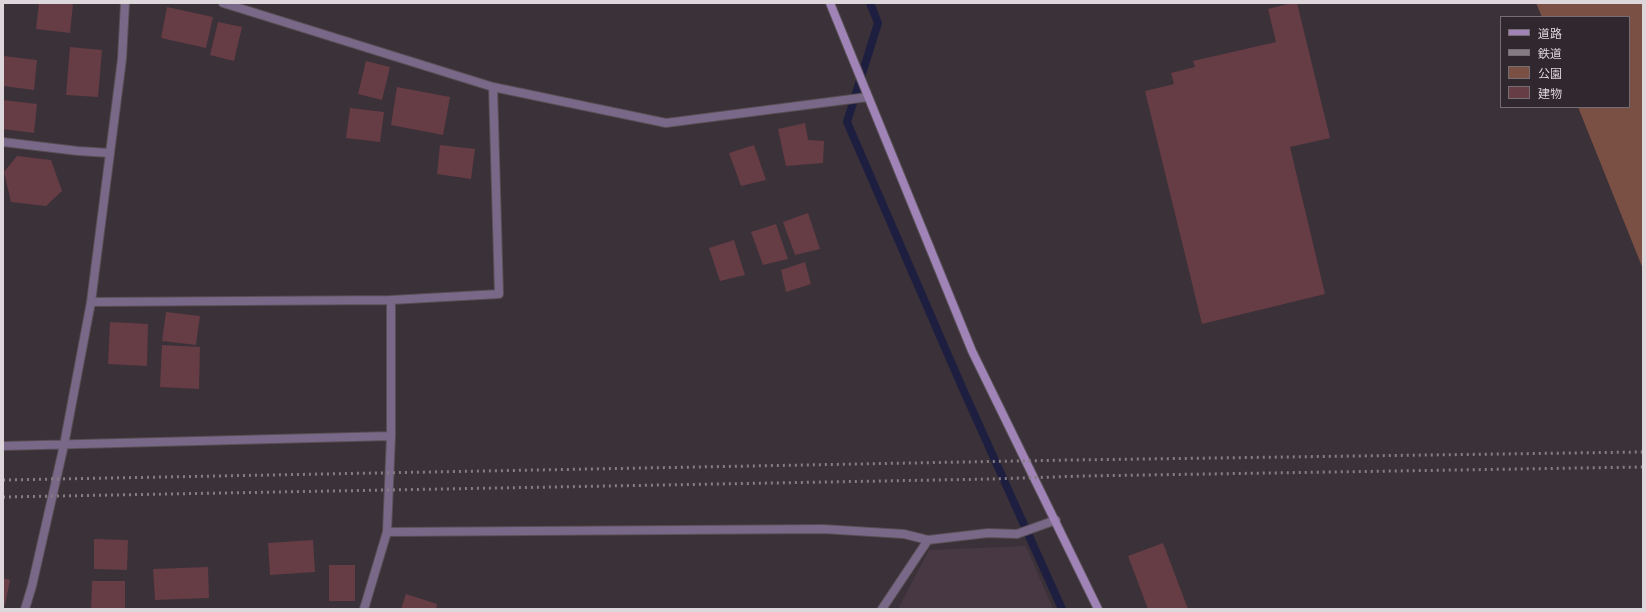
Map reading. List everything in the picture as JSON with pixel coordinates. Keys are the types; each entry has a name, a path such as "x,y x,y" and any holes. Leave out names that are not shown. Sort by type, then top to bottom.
{"street":[{"path":"25,609 32,586 64,445 91,302 122,59 125,3"},
{"path":"223,3 493,87 666,123 867,96"},
{"path":"830,3 972,351 1056,520 1098,609"},
{"path":"91,302 391,300 499,294 493,87"},
{"path":"3,142 78,151 110,153"},
{"path":"364,609 387,532 391,436 391,300"},
{"path":"3,446 391,436"},
{"path":"387,532 823,529 904,534 928,540 988,533 1017,534 1056,520"},
{"path":"882,609 928,540"}],"shaded area":[{"path":"1026,546 1053,609 898,609 929,550"}],"green space":[{"path":"1536,3 1643,3 1643,269 1578,108 1630,108 1630,16 1542,16"}],"building":[{"path":"39,3 73,4 70,33 36,29"},
{"path":"1297,3 1330,138 1290,147 1325,294 1202,324 1145,91 1174,84 1171,73 1195,67 1193,61 1276,42 1268,9"},
{"path":"167,7 213,17 206,48 161,38"},
{"path":"218,22 242,27 234,61 210,55"},
{"path":"70,47 102,50 98,97 66,95"},
{"path":"4,56 37,60 34,90 3,86"},
{"path":"366,61 390,67 382,100 358,94"},
{"path":"397,87 450,97 443,135 391,125"},
{"path":"3,100 37,104 34,133 3,129"},
{"path":"350,108 384,112 380,142 346,138"},
{"path":"805,123 808,140 824,141 823,163 786,166 778,129"},
{"path":"440,145 475,149 471,179 437,174"},
{"path":"754,145 766,180 741,186 729,153"},
{"path":"17,156 51,160 62,191 46,206 11,202 4,172"},
{"path":"808,213 820,249 795,255 783,222"},
{"path":"776,224 788,259 763,265 751,232"},
{"path":"734,240 745,275 720,281 709,248"},
{"path":"805,262 811,284 786,292 781,270"},
{"path":"166,312 200,316 196,345 162,341"},
{"path":"110,322 148,324 147,366 108,364"},
{"path":"162,345 200,347 199,389 160,387"},
{"path":"94,539 128,540 127,570 94,569"},
{"path":"313,540 315,572 270,575 268,543"},
{"path":"1163,543 1188,609 1148,609 1128,556"},
{"path":"329,565 355,565 355,601 329,601"},
{"path":"208,567 209,598 155,600 153,569"},
{"path":"3,578 10,580 5,605 3,605"},
{"path":"92,581 125,581 125,609 91,609"},
{"path":"406,594 437,604 436,609 401,609"}],"waterway":[{"path":"870,3 878,23 847,122 962,387 1062,609"}],"railway":[{"path":"3,480 1071,460 1643,452"},
{"path":"3,497 992,479 1083,476 1643,467"}]}
